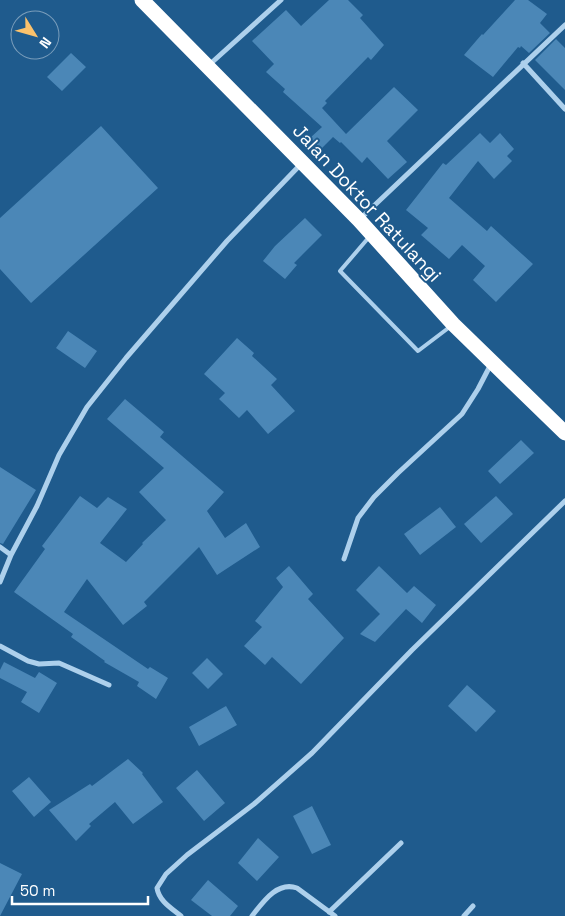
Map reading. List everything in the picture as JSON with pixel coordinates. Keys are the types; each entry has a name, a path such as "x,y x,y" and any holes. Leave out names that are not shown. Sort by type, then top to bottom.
{"highway":[{"name":"Jalan Doktor Ratulangi","path":"142,0 303,161 453,324 565,433"}],"street":[{"path":"207,67 281,0"},
{"path":"359,220 565,25"},
{"path":"523,63 565,109"},
{"path":"0,582 11,555 37,506 59,455 87,407 126,358 227,241 303,161"},
{"path":"344,559 358,518 374,497 392,479 462,414 492,362"},
{"path":"181,916 160,899 158,895 157,888 166,874 187,855 254,804 312,753 412,650 565,501"},
{"path":"0,547 11,555"},
{"path":"0,646 28,661 40,664 59,663 109,685"},
{"path":"329,912 401,843"},
{"path":"252,916 275,890 291,886 297,888 335,916"},
{"path":"464,916 473,906"}],"lane":[{"path":"372,234 340,271 418,351 453,324"}],"building":[{"path":"329,0 348,0 363,15 360,18 384,45 371,60 368,57 325,101 327,103 322,108 346,134 394,87 418,110 387,141 407,162 388,179 367,157 362,163 341,142 333,137 321,149 310,138 322,127 283,92 285,89 266,72 274,64 252,41 286,10 301,26"},
{"path":"515,0 528,0 547,14 540,23 550,33 529,53 521,46 520,48 518,47 493,77 464,55"},
{"path":"556,39 565,48 565,90 535,60"},
{"path":"71,53 86,67 62,91 47,77"},
{"path":"101,126 158,188 31,303 0,269 0,218"},
{"path":"480,133 490,143 500,133 514,149 507,156 512,161 494,179 478,161 449,198 487,231 491,226 533,264 496,302 473,280 485,266 462,245 449,259 421,235 428,228 406,210 443,163 446,165"},
{"path":"305,218 322,235 294,263 297,265 285,279 263,261 275,246"},
{"path":"68,331 97,351 85,368 56,348"},
{"path":"237,338 254,353 252,356 277,379 271,385 295,411 268,434 247,410 239,418 219,399 225,393 204,374"},
{"path":"125,399 164,432 160,437 224,492 207,511 225,538 246,523 260,547 217,575 199,547 144,602 147,606 123,625 87,579 64,612 148,669 150,667 168,678 156,699 137,686 139,682 104,662 71,637 73,634 14,592 45,549 42,546 80,496 97,508 108,497 127,509 100,543 126,562 142,543 166,520 139,492 164,468 107,419"},
{"path":"521,440 534,453 500,484 488,471"},
{"path":"0,467 36,490 3,544 0,543"},
{"path":"496,496 513,514 481,543 464,524"},
{"path":"440,507 456,527 420,555 404,534"},
{"path":"289,566 313,594 308,599 344,638 301,684 272,657 265,665 244,646 262,627 255,621 283,587 276,578"},
{"path":"379,566 407,593 414,586 436,605 422,623 406,609 375,642 360,634 380,614 356,590"},
{"path":"207,658 223,674 208,689 192,673"},
{"path":"4,662 35,678 39,672 57,683 39,713 21,702 27,692 0,678 0,670"},
{"path":"467,685 496,711 476,732 448,706"},
{"path":"226,706 237,725 199,746 189,727"},
{"path":"128,759 143,773 163,802 133,824 115,802 89,824 91,826 76,841 49,810 90,784 92,786"},
{"path":"197,770 225,803 204,821 176,788"},
{"path":"29,777 51,802 34,817 12,791"},
{"path":"312,806 331,845 312,854 293,816"},
{"path":"258,838 279,857 257,881 238,863"},
{"path":"0,863 22,874 0,916"},
{"path":"208,880 238,906 230,916 212,916 191,900"}]}
